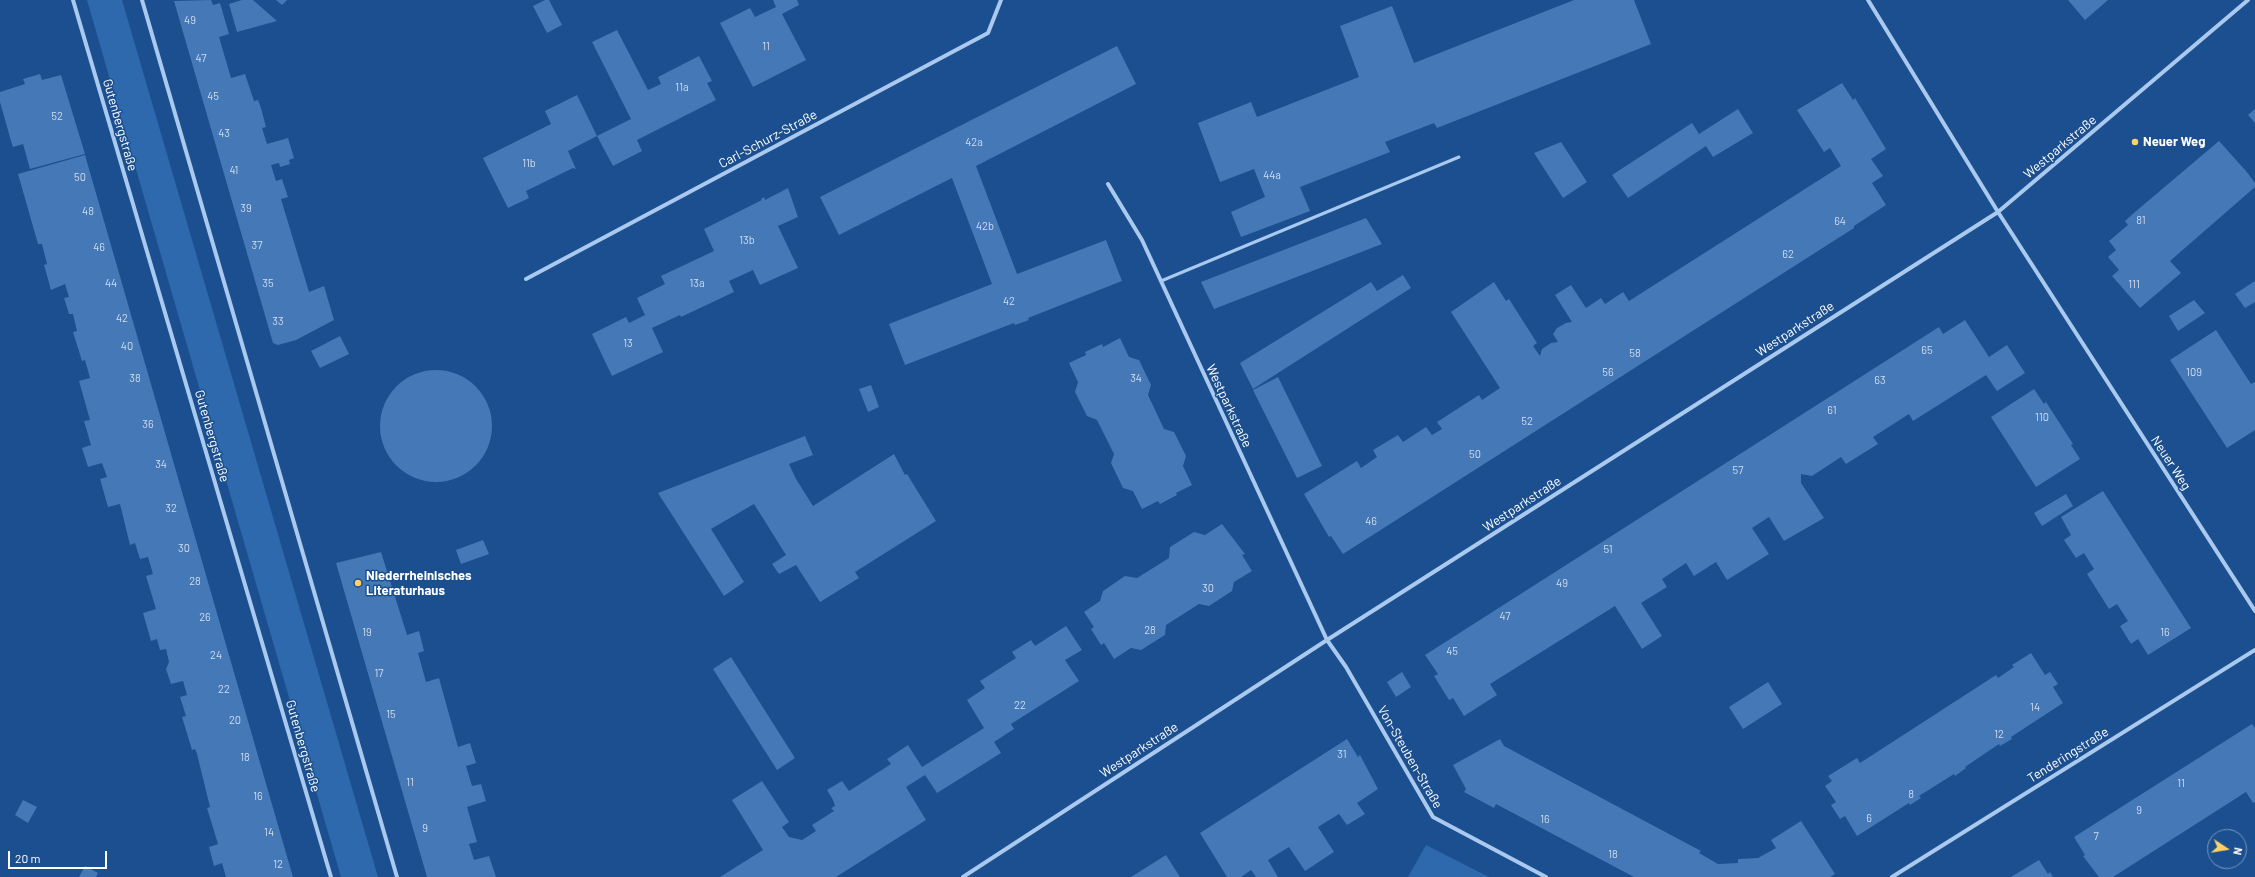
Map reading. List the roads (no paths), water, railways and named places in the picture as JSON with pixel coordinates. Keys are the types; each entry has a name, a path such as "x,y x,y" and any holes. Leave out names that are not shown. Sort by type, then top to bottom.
{"street":[{"name":"Gutenbergstraße","path":"73,0 331,877"},
{"path":"142,0 397,877"},
{"name":"Carl-Schurz-Straße","path":"526,279 988,33 1001,0"},
{"name":"Neuer Weg","path":"1868,0 1998,212 2255,611"},
{"name":"Westparkstraße","path":"963,877 1327,640 1998,212 2248,0"},
{"name":"Westparkstraße","path":"1108,184 1142,240 1327,640"},
{"name":"Von-Steuben-Straße","path":"1327,640 1346,667 1433,817 1546,877"},
{"name":"Tenderingstraße","path":"1892,877 2255,650"}],"lane":[{"path":"1161,281 1459,157"}],"place":[{"name":"Neuer Weg","path":"2135,142"},
{"name":"Niederrheinisches Literaturhaus","path":"358,583"}]}
